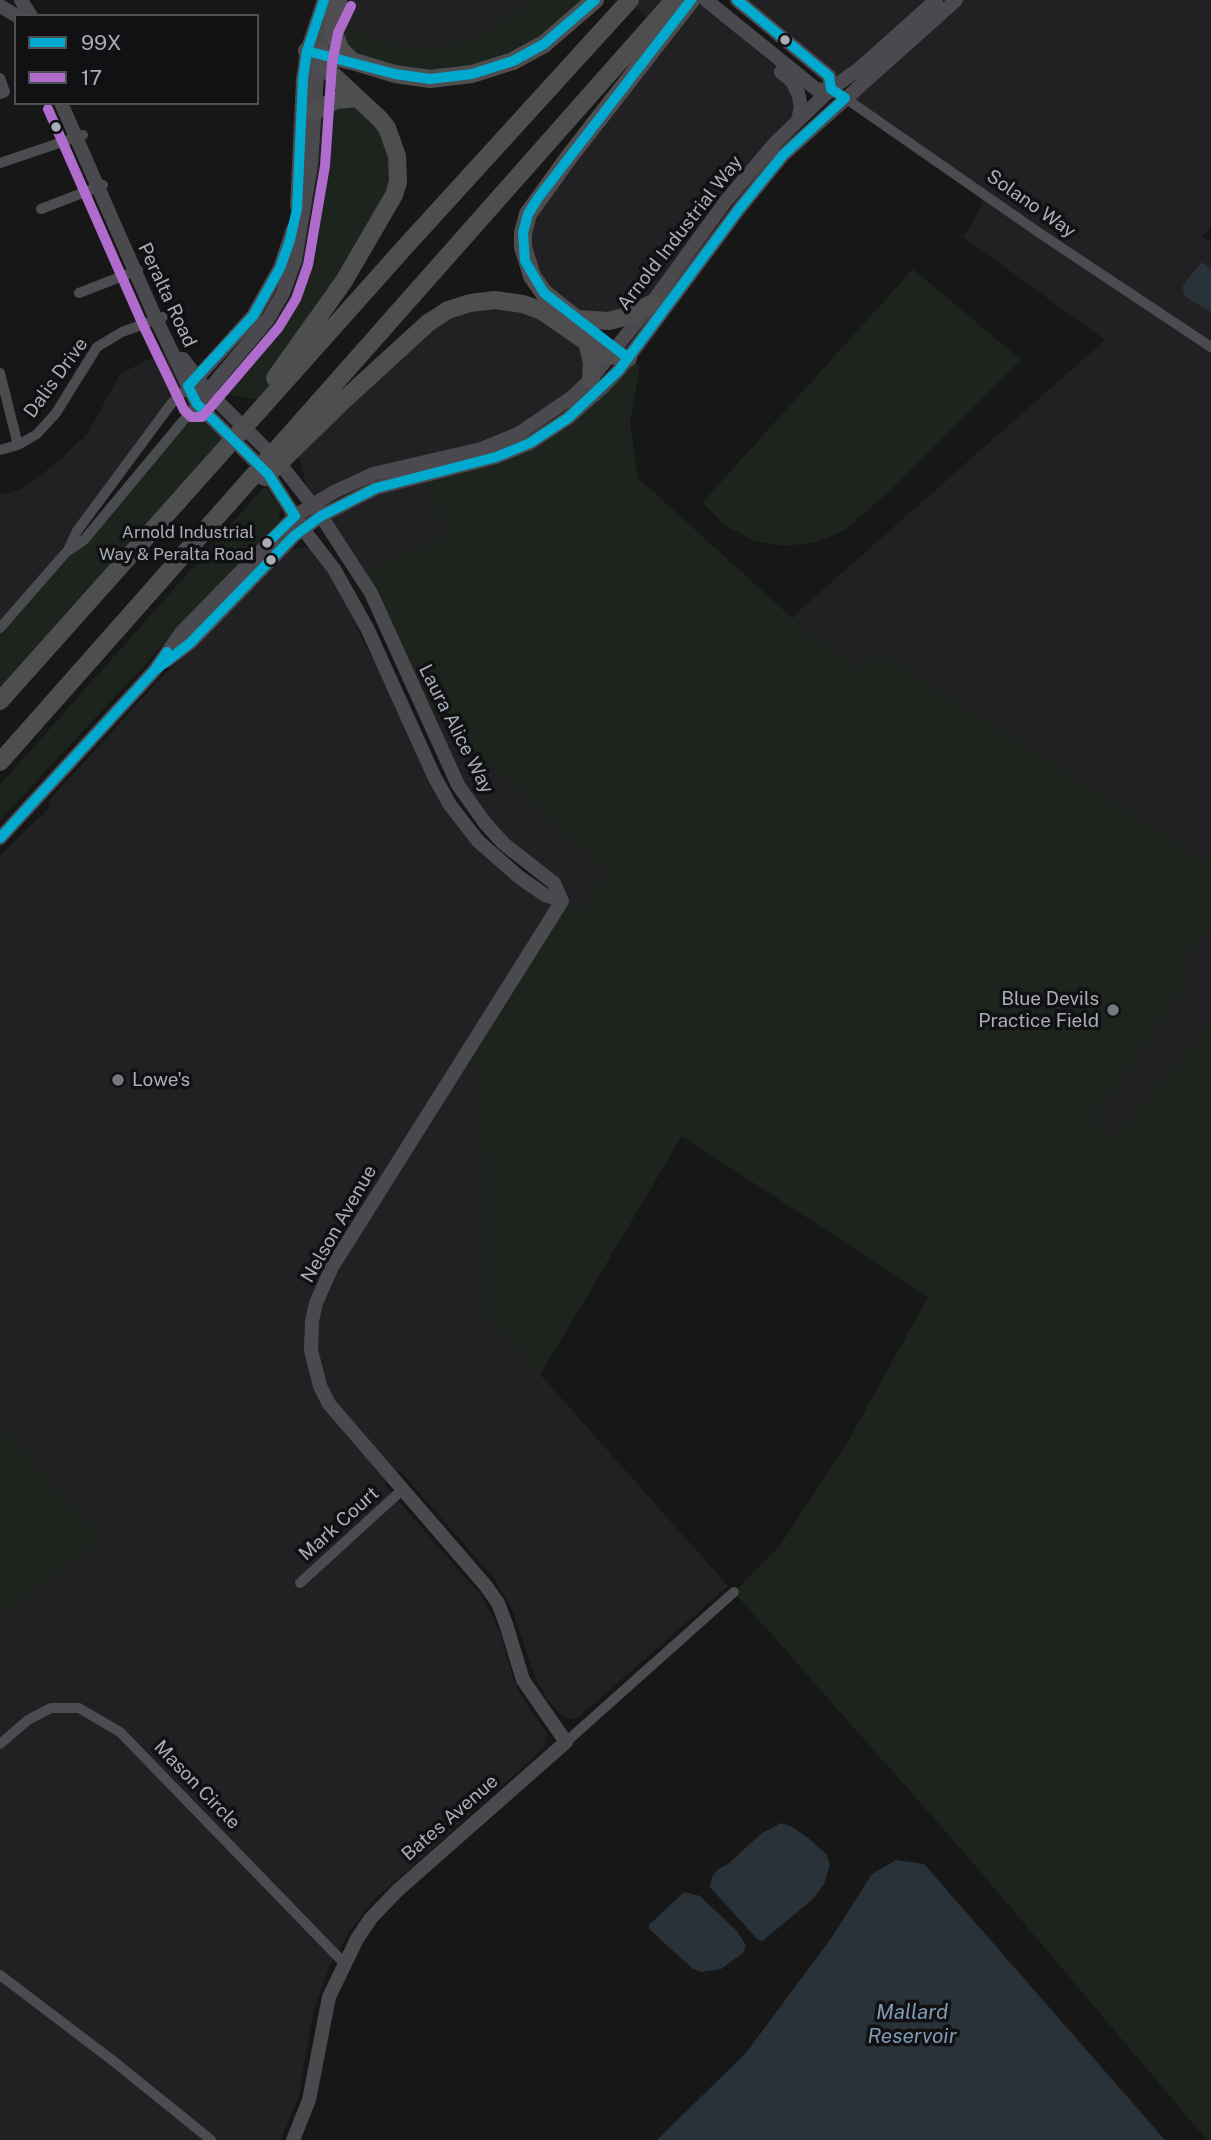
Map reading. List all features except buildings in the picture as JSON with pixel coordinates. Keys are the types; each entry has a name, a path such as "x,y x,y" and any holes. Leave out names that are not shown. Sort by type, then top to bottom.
{"highway":[{"path":"338,0 333,17 334,33 340,49 352,61"},
{"path":"315,56 352,61 395,74 430,79 472,74 513,61 544,44 595,0"},
{"path":"618,354 544,293 525,261 523,233 528,214 542,192 652,37 674,0"},
{"path":"0,762 652,37 691,0"},
{"path":"266,396 627,4"},
{"path":"0,701 222,453 266,396 344,281 395,194 398,170 393,141 380,119 315,56"},
{"path":"315,111 336,100 356,98"},
{"path":"292,440 428,323 448,310 470,303 495,300 523,304 542,311 587,342 618,354"},
{"path":"577,319 609,321 628,316 651,304"},
{"path":"587,342 592,363 592,379"}],"street":[{"path":"68,550 84,540 268,319 283,293 295,260 311,164 315,56 324,0"},
{"path":"0,628 68,550 78,531 171,404 253,316 280,268 297,209 303,79 338,0"},
{"name":"Solano Way","path":"706,0 816,89 831,89 845,98 1067,253 1211,347"},
{"name":"Solano Way","path":"737,0 829,76 831,89"},
{"name":"Arnold Industrial Way","path":"0,838 154,671 181,633 295,516 376,488 496,457 530,443 568,418 594,395 651,304 726,201 798,120 936,0"},
{"name":"Arnold Industrial Way","path":"154,671 190,643 303,529 316,510 373,474 481,449 518,434 554,411 618,354 783,155 956,0"},
{"path":"737,27 741,38 792,80 801,107 798,120"},
{"path":"0,78 5,92 0,94"},
{"name":"Peralta Road","path":"62,105 79,136 159,318 181,357 197,404 268,474 295,516"},
{"name":"Peralta Road","path":"70,105 79,136"},
{"path":"0,163 79,136"},
{"path":"41,209 101,186"},
{"path":"79,293 138,270"},
{"name":"Dalis Drive","path":"0,450 18,445 37,434 56,413 97,347 122,332 159,318"},
{"name":"Dalis Drive","path":"0,373 18,445"},
{"name":"Peralta Road","path":"192,383 207,391 277,460 316,510"},
{"name":"Laura Alice Way","path":"316,510 371,593 458,785 504,844 554,883 562,901"},
{"name":"Laura Alice Way","path":"295,516 334,569 351,598 387,668 434,776 450,805 478,841 519,877 545,895 562,901"},
{"name":"Nelson Avenue","path":"562,901 332,1267 316,1303 311,1350 320,1386 329,1404 467,1561 492,1594 506,1625 523,1680 566,1742"},
{"name":"Mark Court","path":"300,1583 402,1490"},
{"name":"Bates Avenue","path":"293,2140 309,2099 329,1997 344,1964 371,1918 398,1890 734,1592"},
{"name":"Mason Circle","path":"0,1744 28,1720 51,1708 79,1708 120,1732 344,1964"},
{"path":"0,1975 211,2140"}],"shaded area":[{"path":"338,0 529,0 516,13 469,40 419,48 385,41 333,17"},
{"path":"529,0 595,0 544,44 451,78 352,61 333,17 385,41 419,48 469,40 516,13"},
{"path":"630,0 706,0 737,27 742,38 792,81 801,107 651,304 591,321 536,282 528,214 662,36"},
{"path":"738,0 936,0 831,89 829,76"},
{"path":"956,0 1211,0 1211,227 1202,236 1211,242 1211,865 875,650 861,671 811,635 792,617 1105,340 963,237 980,209 983,195 845,98"},
{"path":"356,98 380,119 398,170 268,401 207,391 283,293 315,111"},
{"path":"913,269 1021,360 890,491 845,530 817,542 786,546 755,541 728,527 702,503"},
{"path":"523,304 587,343 591,379 518,434 408,465 312,504 296,446 448,310"},
{"path":"171,348 188,386 0,628 0,495 22,489 59,461 88,433 120,374"},
{"path":"628,358 640,365 630,422 638,478 811,635 861,671 875,650 1211,865 1211,920 1184,967 1192,972 1189,981 1095,1115 1099,1120 1101,1135 1112,1140 1211,1023 1211,2140 1207,2140 962,1850 734,1592 781,1544 846,1445 928,1297 682,1136 540,1375 489,1318 481,1074 466,1053 562,901 581,913 607,872 440,718 428,722 357,573 448,536 424,476 530,443"},
{"path":"197,404 231,438 0,705 0,628 84,540"},
{"path":"424,476 448,536 357,573 321,516"},
{"path":"265,486 281,509 278,522 0,820 0,785"},
{"path":"307,547 325,566 355,615 357,629 371,657 387,668 434,776 478,841 561,900 485,823 428,722 440,718 607,872 581,913 562,901 481,1074 489,1317 728,1586 581,1715 573,1719 564,1718 547,1699 536,1680 512,1609 494,1578 399,1470 384,1484 483,1598 500,1632 520,1693 547,1734 544,1748 371,1903 348,1934 329,1967 313,2013 299,2095 281,2140 0,2140 0,1615 101,1541 0,1425 0,856 50,807 48,802 52,797 157,682 289,550"},
{"path":"1211,920 1211,1023 1112,1140 1101,1135 1099,1120 1095,1115 1189,981 1184,967"},
{"path":"0,1425 102,1541 0,1615"}],"water":[{"path":"1202,262 1211,269 1211,312 1186,297 1183,291 1183,285"},
{"path":"781,1823 808,1838 826,1854 830,1864 824,1884 812,1900 762,1941 758,1940 710,1887 712,1877 718,1869 728,1864 762,1833"},
{"name":"Mallard Reservoir","path":"896,1860 924,1864 1165,2140 657,2140 746,2053 832,1937 872,1874"},
{"path":"684,1892 700,1896 736,1930 746,1945 743,1953 721,1969 701,1972 693,1969 649,1929 649,1925"}],"transit line":[{"name":"99X","path":"266,544 295,516 268,474 197,404 188,386 253,316 280,268 290,240 297,209 303,79 307,51 324,0"},
{"name":"99X","path":"307,51 395,74 430,79 472,74 513,61 544,44 595,0"},
{"name":"99X","path":"628,358 544,293 525,261 523,233 528,214 538,198 691,0"},
{"name":"99X","path":"154,671 190,643 294,536 321,516 376,488 496,457 530,443 568,418 619,370 739,209 783,155 845,98 831,89 829,76 737,0"},
{"name":"17","path":"48,109 143,325 184,410 191,417 202,417 279,327 296,299 308,265 325,166 332,64 338,33 351,6"},
{"name":"99X","path":"0,838 154,671 167,652"}],"place":[{"name":"Arnold Industrial Way & Peralta Road","path":"267,543"},
{"name":"Blue Devils Practice Field","path":"1113,1010"},
{"name":"Lowe's","path":"118,1080"}]}
